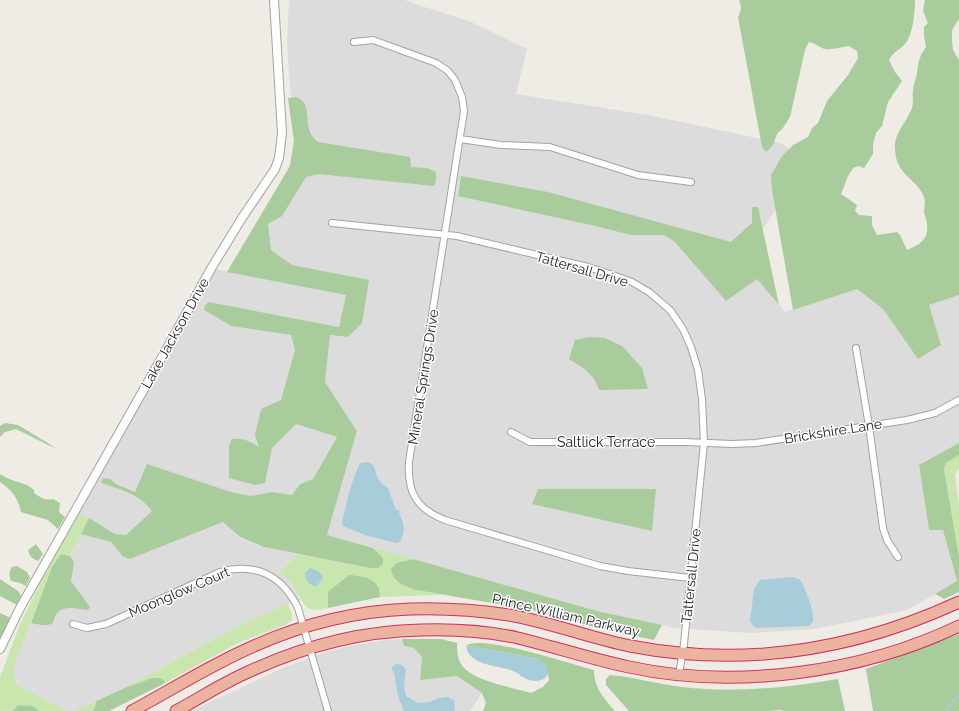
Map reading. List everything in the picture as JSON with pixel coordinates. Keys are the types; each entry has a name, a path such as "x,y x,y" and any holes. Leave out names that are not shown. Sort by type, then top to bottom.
{"highway":[{"name":"Prince William Parkway","path":"132,711 253,646 331,620 382,611 408,609 462,610 510,615 602,640 631,646 682,653 724,656 776,653 827,646 872,636 934,614 959,602"},
{"path":"176,711 246,673 277,659 310,648 352,637 386,632 428,630 467,631 518,638 600,661 632,668 679,674 737,677 764,676 830,667 890,653 959,626"}],"street":[{"name":"Lake Jackson Drive","path":"0,649 20,608 212,267 274,169 279,158 282,133 277,73 274,0"},
{"name":"Mineral Springs Drive","path":"354,42 373,40 427,58 436,63 448,71 456,80 462,97 464,111 409,462 408,477 411,489 417,499 424,509 445,520 600,566 628,571 690,578"},
{"path":"460,139 500,145 550,147 638,176 691,182"},
{"name":"Tattersall Drive","path":"332,223 457,236 588,267 627,280 649,292 670,310 684,329 698,370 702,399 704,443 679,674"},
{"path":"856,348 869,426 883,528 887,540 898,557"},
{"name":"Brickshire Lane","path":"704,443 756,443 907,420 935,413 959,400"},
{"name":"Saltlick Terrace","path":"511,432 530,442 704,443"},
{"name":"Moonglow Court","path":"73,624 88,628 106,624 220,572 240,568 260,571 278,581 293,599 304,628 328,711"}],"shaded area":[{"path":"289,0 405,0 469,21 527,49 516,94 648,115 781,143 808,161 746,254 757,279 785,312 857,289 883,309 918,359 941,345 929,305 959,295 959,443 919,465 929,530 943,530 957,582 907,610 815,629 751,633 674,628 597,611 327,535 357,431 325,382 330,335 348,337 363,287 239,256 290,166 294,141 287,43"},
{"path":"215,269 346,295 339,327 209,302 205,305 204,310 231,326 291,335 295,350 281,400 259,448 264,483 272,448 296,424 337,437 313,479 300,484 292,495 272,492 251,496 231,492 135,492 116,484 110,479 101,483 123,490 145,501 153,511 126,535 115,534 78,512 194,309"},
{"path":"223,522 240,538 264,547 298,554 279,572 291,582 301,600 288,604 240,625 127,687 73,711 68,711 15,684 14,667 31,623 81,534 111,542 123,557 130,559"},
{"path":"402,639 404,646 414,648 422,657 420,680 457,676 482,693 470,711 191,711 283,668 325,652 384,640"}],"green space":[{"path":"739,0 915,0 914,17 910,36 904,45 889,60 895,72 902,81 888,102 882,126 876,133 873,144 873,154 864,168 858,166 853,168 841,194 857,205 855,211 859,215 872,216 872,225 877,235 897,232 907,250 920,244 927,234 927,222 924,212 925,201 920,190 899,165 896,158 895,149 896,138 912,108 913,88 921,55 926,47 924,27 928,23 923,11 925,0 959,0 959,19 952,30 952,41 953,50 959,60 959,295 929,305 941,345 918,359 883,309 857,289 793,310 772,190 771,175 782,156 793,145 808,137 812,128 818,123 827,101 848,75 858,58 857,51 849,46 825,49 809,42 805,50 790,117 777,134 773,145 766,152 762,147 738,17 741,8"},
{"path":"296,97 305,105 309,130 318,142 410,157 411,167 427,168 436,172 434,186 318,174 306,177 282,216 268,224 271,250 292,265 369,280 362,323 348,337 330,335 325,382 357,431 327,535 373,548 383,558 383,564 378,568 370,568 264,547 240,537 223,522 130,559 123,557 111,542 81,534 89,518 115,534 126,535 152,511 142,500 135,496 101,483 103,478 110,479 116,484 135,492 147,464 231,492 251,496 272,492 292,495 300,484 313,479 337,437 296,424 272,448 265,483 255,485 229,478 229,446 232,439 247,440 259,447 255,435 261,409 281,400 295,350 291,335 231,326 204,310 205,305 209,302 339,327 346,295 227,272 290,166 294,141 288,98"},
{"path":"461,176 548,192 731,242 752,223 752,207 758,207 779,305 757,279 726,301 675,242 664,235 631,235 458,196"},
{"path":"590,337 605,338 622,346 642,368 648,389 599,390 591,375 584,368 569,359 575,340"},
{"path":"5,423 18,425 56,448 16,429 5,432 0,437 0,426"},
{"path":"959,443 959,455 946,463 944,469 959,556 959,592 944,599 935,594 957,581 943,530 929,530 919,465"},
{"path":"959,455 959,468 955,475 959,506 959,556 944,469 946,463"},
{"path":"0,474 29,486 34,490 34,493 45,499 53,499 60,503 59,512 65,517 58,529 48,520 21,512 14,495 0,482"},
{"path":"538,489 656,489 652,531 532,504"},
{"path":"78,512 89,518 70,556 61,554 52,567 14,667 15,684 68,711 40,711 32,706 18,705 12,711 0,711 0,677 21,622 53,557"},
{"path":"36,544 43,554 38,561 29,554 28,550"},
{"path":"373,548 413,559 397,563 416,590 442,595 380,597 380,591 328,592 328,608 317,610 306,607 291,582 279,572 298,554 370,568 383,558"},
{"path":"61,554 70,556 74,562 71,581 90,607 88,610 73,608 63,609 58,612 52,624 41,625 31,623 52,567"},
{"path":"413,559 597,611 662,625 654,640 597,628 533,610 416,590 400,583 392,574 391,569 397,563"},
{"path":"17,566 27,572 30,578 26,586 11,581 10,570 12,567"},
{"path":"349,575 366,578 374,582 379,591 380,597 328,608 328,592"},
{"path":"0,579 18,591 22,597 17,605 0,596"},
{"path":"288,604 292,615 292,621 285,625 238,643 165,683 164,680 127,687 240,625"},
{"path":"0,613 11,618 0,638"},
{"path":"959,634 959,711 873,711 866,669"},
{"path":"402,639 441,639 457,643 457,651 461,664 473,675 493,683 531,693 543,687 549,680 546,666 539,659 466,646 474,643 507,647 527,651 594,670 594,676 598,687 615,711 483,711 486,703 482,693 457,676 420,680 422,657 414,648 404,646"},
{"path":"610,675 682,687 721,690 760,689 838,679 845,711 629,711 606,685 606,679"},
{"path":"153,678 164,680 165,683 109,711 92,711 95,708 96,701 127,687"},
{"path":"96,701 95,708 92,711 73,711"},
{"path":"18,705 32,706 40,711 12,711"}],"water":[{"path":"369,462 374,466 377,477 382,484 388,488 396,510 399,510 400,512 399,514 404,528 400,542 397,543 368,536 343,526 342,522 357,470 360,463"},
{"path":"310,568 318,571 323,576 322,580 316,586 309,583 306,578 305,573"},
{"path":"791,577 800,580 804,588 813,612 812,623 809,626 757,628 753,626 750,621 754,589 760,580"},
{"path":"466,646 539,659 543,662 547,669 547,676 541,680 532,681 513,671 485,664 472,658 468,653"},
{"path":"396,664 402,665 406,670 404,686 406,696 418,703 430,702 439,698 448,697 454,700 454,711 404,711 398,696 394,672 391,668"}],"waterway":[{"path":"946,711 959,696"}]}
